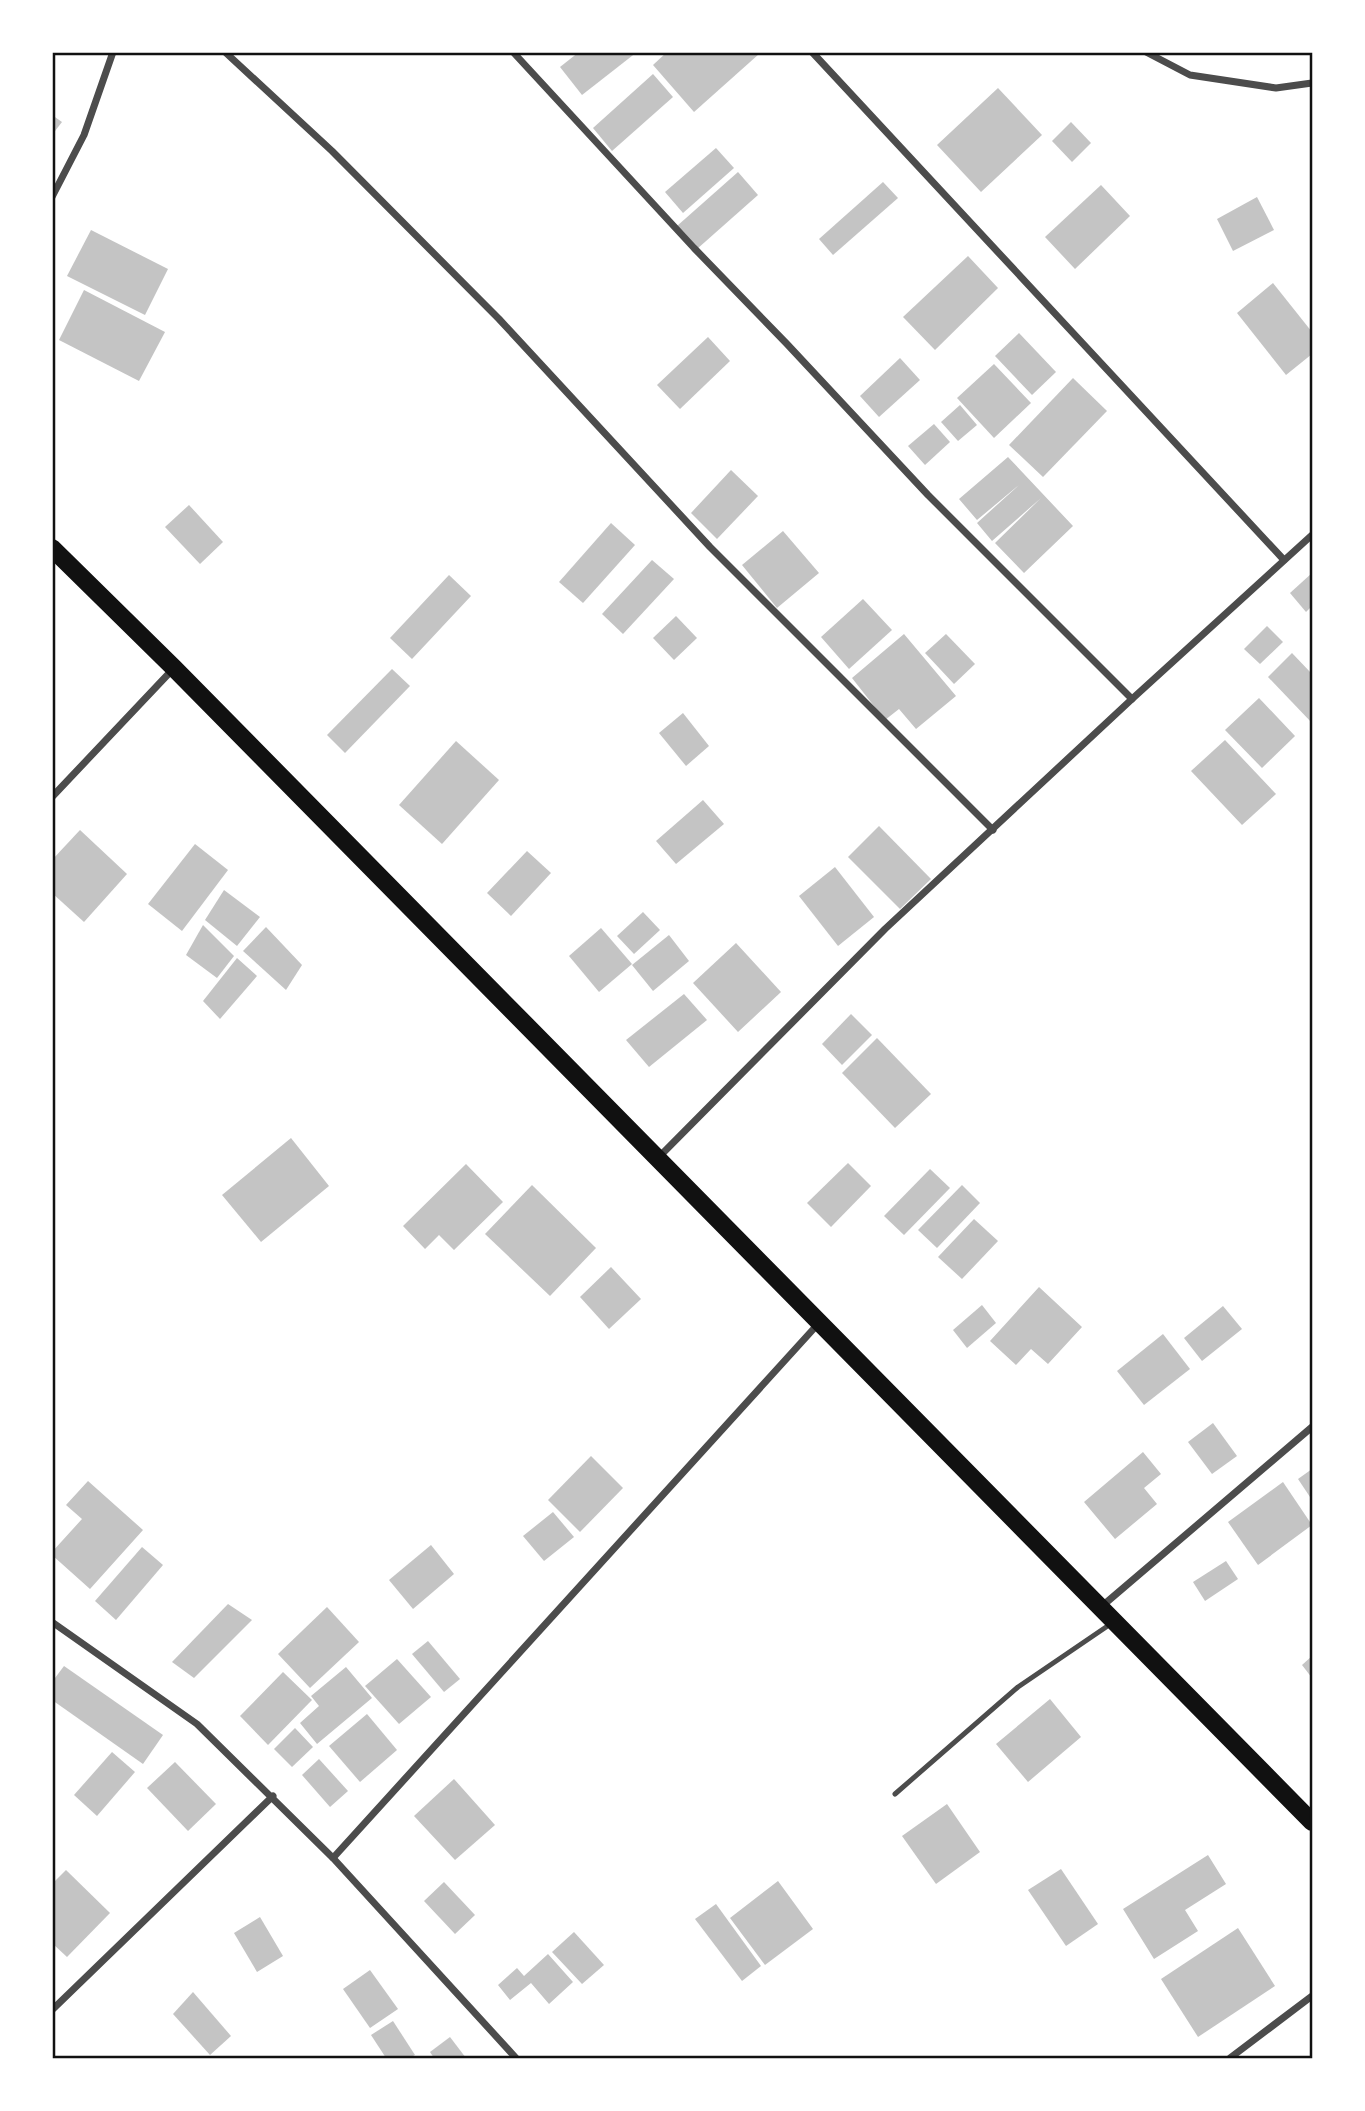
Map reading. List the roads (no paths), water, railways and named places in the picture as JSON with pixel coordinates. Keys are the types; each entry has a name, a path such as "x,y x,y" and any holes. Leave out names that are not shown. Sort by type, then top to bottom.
{"main road":[{"path":"52,548 174,668 656,1160 1312,1822"}],"street":[{"path":"52,197 84,135 113,52"},
{"path":"225,52 332,151 489,309 710,547 993,830"},
{"path":"513,52 694,248 929,495 1132,699"},
{"path":"812,52 1284,559"},
{"path":"1146,52 1190,75 1276,88 1312,83"},
{"path":"656,1160 886,929 1312,535"},
{"path":"52,797 174,668"},
{"path":"333,1858 819,1324"},
{"path":"1101,1608 1312,1427"},
{"path":"52,1622 197,1724 333,1858 516,2059"},
{"path":"52,2010 273,1796"},
{"path":"1230,2059 1312,1996"}],"lane":[{"path":"895,1794 1018,1687 1115,1622"}]}
